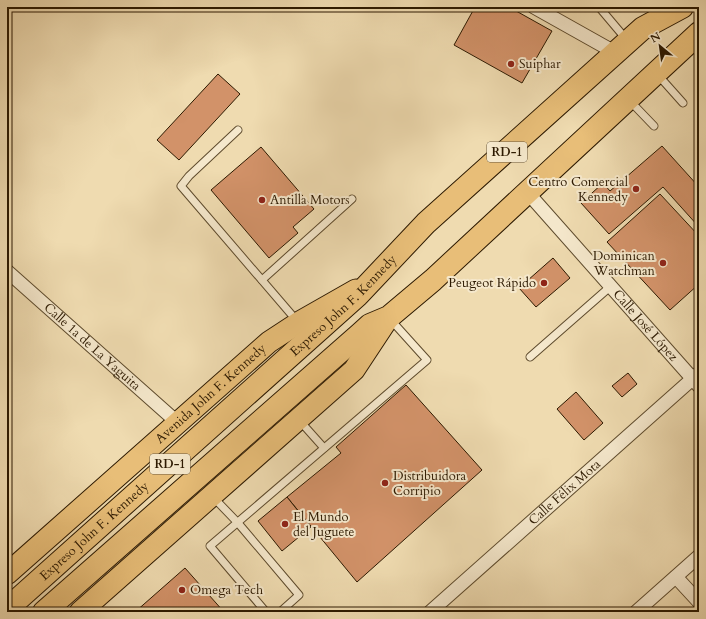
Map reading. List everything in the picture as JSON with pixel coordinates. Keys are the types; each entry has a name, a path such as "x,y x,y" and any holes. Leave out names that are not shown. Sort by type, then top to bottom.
{"highway":[{"name":"Expreso John F. Kennedy","path":"7,609 374,280 426,223 629,41 682,7"},
{"name":"Expreso John F. Kennedy","path":"44,612 370,325 388,317 433,280 628,99 657,74 699,33"}],"main road":[{"name":"RD-1","path":"629,41 658,7"},
{"name":"Avenida John F. Kennedy","path":"7,574 269,342 298,323 374,280"},
{"name":"RD-1","path":"80,612 354,370 388,317"}],"street":[{"path":"534,7 629,41"},
{"name":"Calle José López","path":"528,193 610,286 697,379"},
{"name":"Calle 1a de La Yaguita","path":"7,271 178,423"},
{"name":"Calle Félix Mota","path":"430,612 697,379"},
{"path":"636,612 699,556"},
{"path":"676,577 699,602"}],"lane":[{"path":"599,7 629,41"},
{"path":"657,74 683,103"},
{"path":"628,99 654,126"},
{"path":"238,130 189,176 181,186 298,323"},
{"path":"262,280 352,199"},
{"path":"530,357 610,286"},
{"path":"266,612 210,547 427,360 388,317"},
{"path":"298,419 324,448"},
{"path":"211,496 238,523 299,595 280,612"}],"building":[{"name":"Suiphar","path":"475,7 509,7 552,31 522,83 454,45"},
{"path":"218,74 240,94 179,160 157,140"},
{"name":"Centro Comercial Kennedy","path":"662,146 699,187 699,227 663,187 609,234 581,203 603,183 610,191"},
{"name":"Antilla Motors","path":"261,147 314,209 293,227 298,233 269,258 211,190"},
{"name":"Dominican Watchman","path":"660,194 699,236 699,284 670,310 607,242"},
{"name":"Peugeot Rápido","path":"553,258 570,278 536,307 519,288"},
{"path":"628,373 637,384 622,397 612,386"},
{"name":"Distribuidora Corripio","path":"406,385 482,470 357,582 287,497 341,453 336,447"},
{"path":"576,392 603,423 584,440 557,409"},
{"name":"El Mundo del Juguete","path":"287,497 311,527 282,551 258,521"},
{"name":"Omega Tech","path":"185,568 224,612 135,612"}],"place":[{"name":"Suiphar","path":"511,64"},
{"name":"Centro Comercial Kennedy","path":"636,189"},
{"name":"Antilla Motors","path":"262,200"},
{"name":"Dominican Watchman","path":"663,263"},
{"name":"Peugeot Rápido","path":"544,283"},
{"name":"Distribuidora Corripio","path":"385,483"},
{"name":"El Mundo del Juguete","path":"285,524"},
{"name":"Omega Tech","path":"182,590"}]}
